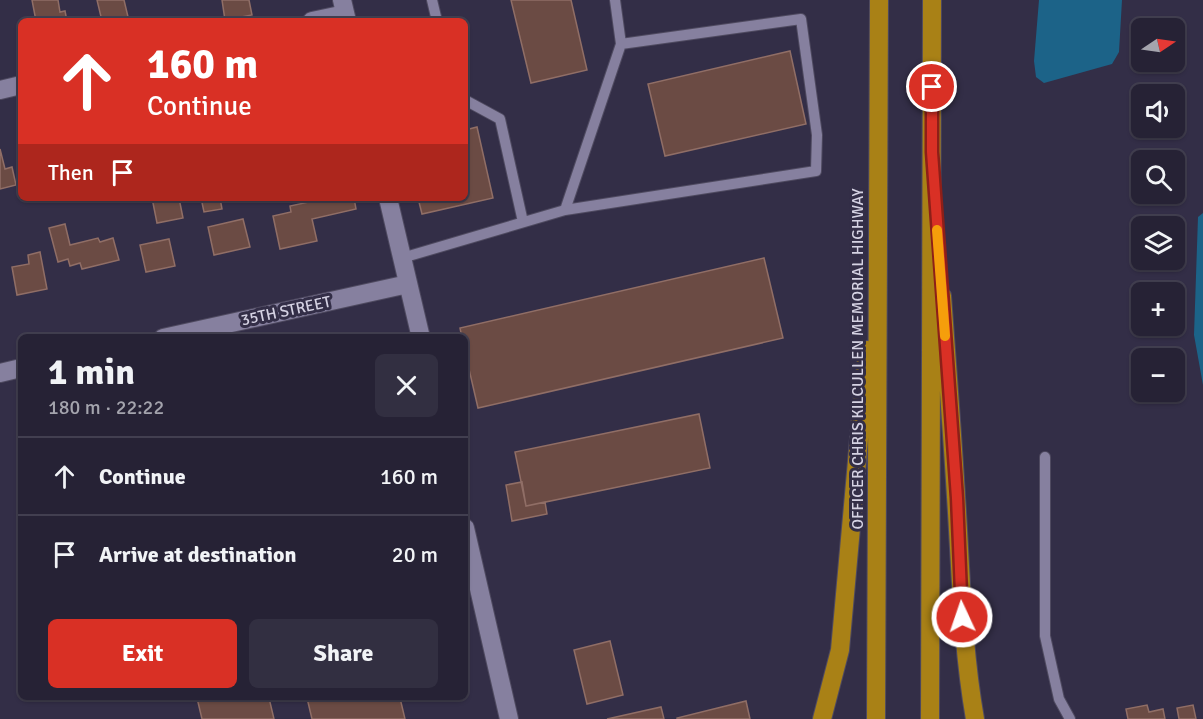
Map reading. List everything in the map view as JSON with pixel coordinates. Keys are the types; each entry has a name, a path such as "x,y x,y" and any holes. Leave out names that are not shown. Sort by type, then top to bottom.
{"highway":[{"name":"OFFICER CHRIS KILCULLEN MEMORIAL HIGHWAY","path":"876,719 879,0"},
{"path":"930,719 932,0"},
{"path":"932,152 957,498 962,617 975,719"},
{"path":"822,719 840,650 878,229"}],"main road":[{"path":"323,18 345,12"},
{"path":"0,90 18,86"},
{"path":"389,201 420,334"},
{"name":"35TH STREET","path":"181,334 408,284"},
{"path":"0,373 18,369"},
{"path":"468,541 509,719"}],"lane":[{"path":"432,0 436,18"},
{"path":"565,210 621,44 615,0"},
{"path":"402,258 565,210 816,171 817,135 801,19 621,44"},
{"path":"468,102 500,119 523,222"},
{"path":"1045,457 1045,636 1059,699 1070,719"}],"water":[{"path":"1039,0 1122,0 1119,52 1112,64 1044,83 1036,77 1034,61"},
{"path":"1203,213 1203,385 1194,335 1198,217"}],"building":[{"path":"32,0 58,0 60,12 65,11 66,18 35,18"},
{"path":"97,0 124,0 128,18 101,18"},
{"path":"222,0 249,0 252,15 225,18"},
{"path":"511,0 571,0 587,70 531,83"},
{"path":"790,51 806,124 665,156 648,84"},
{"path":"477,127 493,198 422,214 419,201 468,201 468,129"},
{"path":"0,149 5,169 12,167 16,185 0,189"},
{"path":"153,201 180,201 183,218 157,223"},
{"path":"202,201 221,201 222,209 204,212"},
{"path":"355,201 356,209 312,219 317,241 280,249 273,216 291,212 290,206 309,202"},
{"path":"243,219 250,247 214,255 208,227"},
{"path":"65,224 70,245 98,238 100,242 113,238 119,260 82,269 80,263 70,266 68,259 58,262 49,228"},
{"path":"169,239 175,266 146,272 140,245"},
{"path":"40,252 47,289 17,295 12,267 29,264 28,255"},
{"path":"764,258 783,338 478,408 468,365 468,334 461,334 460,328"},
{"path":"699,414 710,468 526,506 515,452"},
{"path":"522,482 526,506 545,502 547,514 512,521 506,485"},
{"path":"610,641 623,695 587,704 574,650"},
{"path":"197,700 269,700 274,719 202,719"},
{"path":"307,700 400,700 405,719 312,719"},
{"path":"746,701 750,719 677,719 677,718"},
{"path":"1147,705 1149,712 1163,709 1165,719 1128,719 1126,709"},
{"path":"1193,705 1196,719 1179,719 1177,708"},
{"path":"661,707 664,719 607,719"}],"slow traffic":[{"path":"937,230 945,336"}],"route":[{"path":"932,87 932,152 957,498 962,617"}]}
